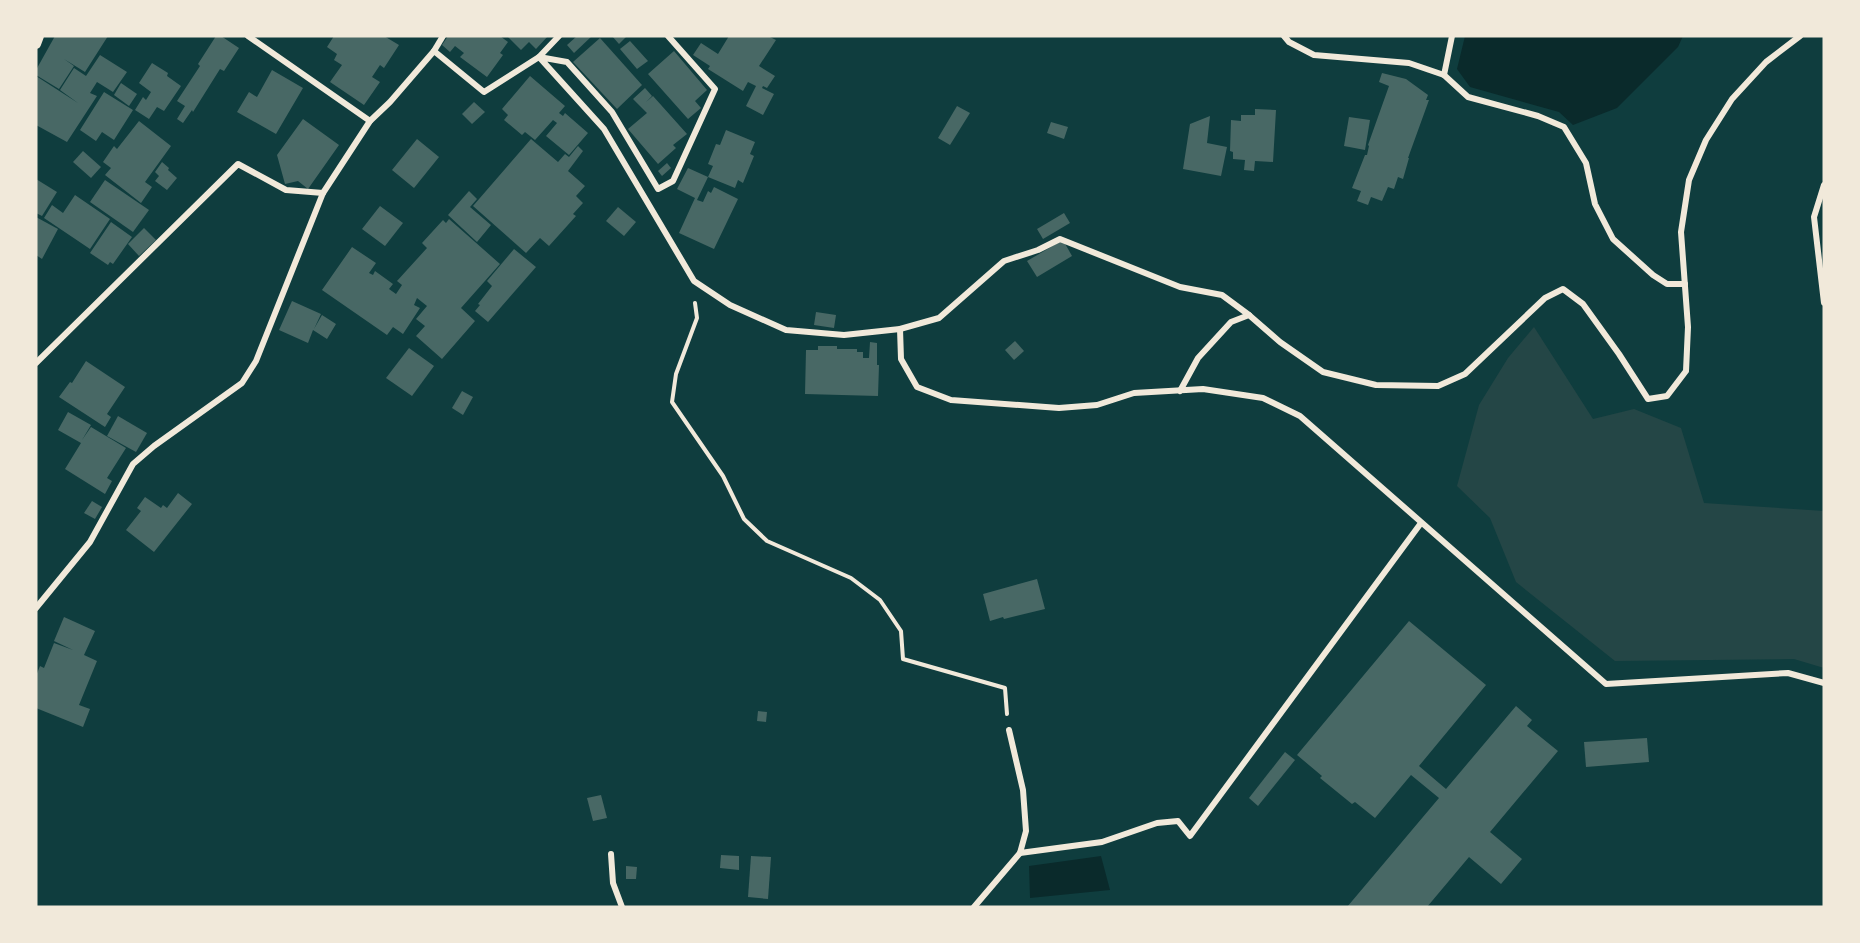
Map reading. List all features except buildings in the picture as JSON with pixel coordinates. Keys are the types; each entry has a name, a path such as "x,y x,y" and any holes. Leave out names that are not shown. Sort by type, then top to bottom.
{"street":[{"path":"36,44 39,36"},
{"path":"248,36 370,121"},
{"path":"36,608 90,542 133,464 154,446 242,384 256,361 323,193 370,121 390,102 434,51 443,36"},
{"path":"434,51 484,92 539,57 559,36"},
{"path":"539,57 567,62 575,70 612,112 658,189 673,181 715,89 668,36"},
{"path":"1284,36 1289,42 1314,56 1409,63 1444,75 1468,97 1538,116 1563,127 1586,163 1595,204 1613,239 1653,275 1667,284 1685,284"},
{"path":"1444,75 1452,36"},
{"path":"539,57 603,129 694,281 730,305 786,330 844,335 900,329 939,318 1004,261 1038,250 1060,239 1180,287 1222,295 1280,342 1323,372 1376,385 1438,386 1465,374 1545,298 1563,289 1583,304 1648,399 1667,396 1686,371 1688,327 1681,232 1689,180 1706,140 1739,92 1766,62 1800,36"},
{"path":"36,363 238,164 286,190 323,193"},
{"path":"1824,186 1814,217 1824,303"},
{"path":"1180,391 1198,358 1231,322 1249,315"},
{"path":"900,329 901,358 917,387 951,400 1059,408 1096,405 1134,393 1203,389 1263,398 1300,417 1606,684 1788,673 1824,683"},
{"path":"1020,853 1102,842 1157,823 1178,821 1190,836 1422,523"},
{"path":"974,907 1020,853 1026,831 1023,790 1008,730"},
{"path":"611,854 613,883 622,907"}],"path":[{"path":"694,281 697,318 676,374 672,402 723,476 744,519 767,541 851,578 880,600 902,632 903,660 1005,688 1008,730"}],"shaded area":[{"path":"1465,36 1683,36 1678,47 1617,108 1573,125 1559,112 1470,87 1457,69"},
{"path":"1534,327 1593,419 1634,409 1681,428 1704,503 1824,511 1824,668 1794,659 1615,661 1516,582 1490,518 1457,486 1479,405 1508,358"},
{"path":"1101,856 1110,890 1030,898 1029,866"}]}
